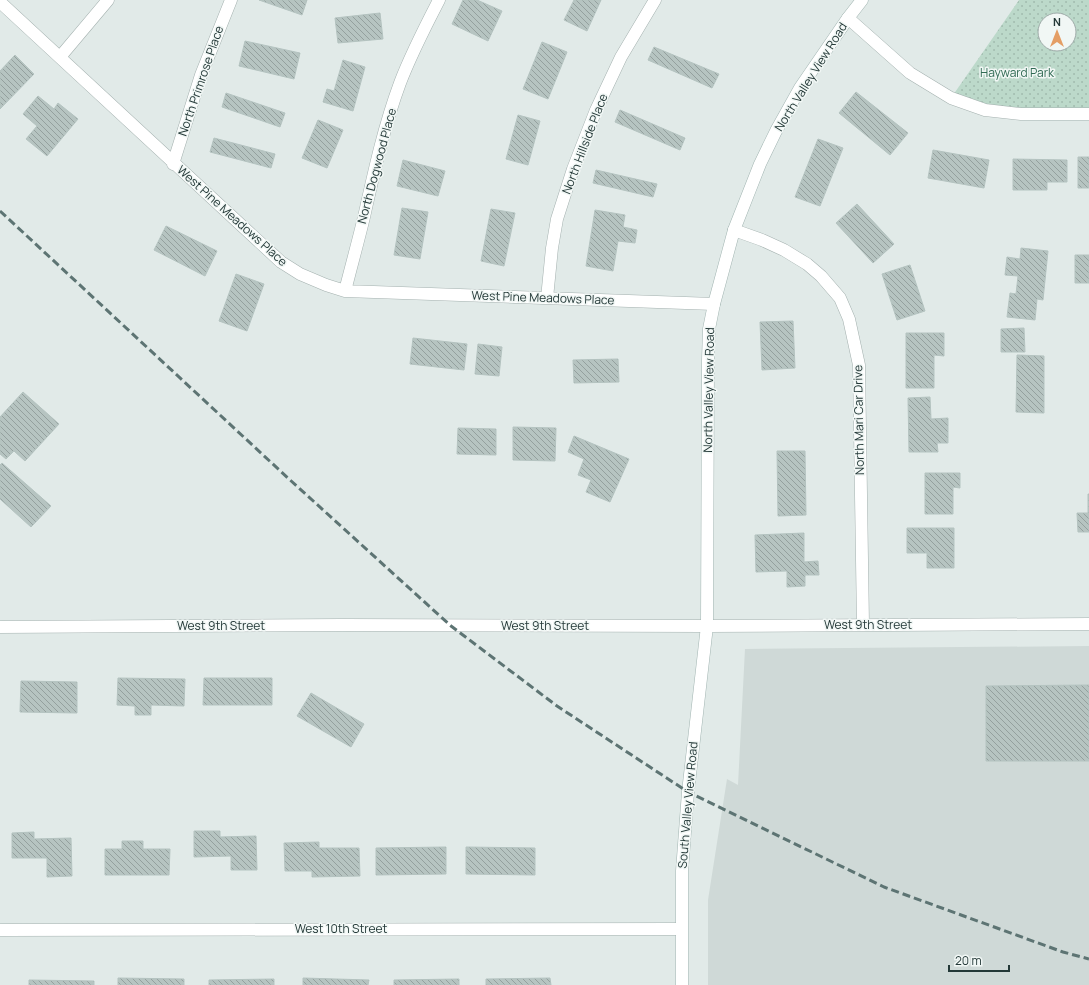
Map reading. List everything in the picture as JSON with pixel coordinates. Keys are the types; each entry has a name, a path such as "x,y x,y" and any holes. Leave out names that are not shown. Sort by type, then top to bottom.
{"street":[{"path":"60,57 108,0"},
{"name":"North Primrose Place","path":"173,164 201,75 231,0"},
{"name":"North Dogwood Place","path":"345,291 386,125 403,76 418,40 439,0"},
{"name":"North Hillside Place","path":"547,298 552,248 557,219 573,169 596,110 621,57 655,0"},
{"name":"North Valley View Road","path":"707,626 708,360 709,329 714,304 734,230 760,164 776,131 800,88 862,0"},
{"name":"West Pine Meadows Place","path":"0,2 173,164 281,262 300,274 326,285 345,291 714,304"},
{"path":"848,18 910,73 951,98 985,110 1021,114 1089,114"},
{"name":"North Mari Car Drive","path":"734,230 784,250 807,264 821,276 840,298 849,319 859,365 863,625"},
{"name":"West 9th Street","path":"0,627 1089,624"},
{"name":"South Valley View Road","path":"682,985 682,871 688,792 707,626"},
{"name":"West 10th Street","path":"0,930 681,929"}],"shaded area":[{"path":"1089,646 1089,985 708,985 708,900 727,779 738,785 745,649"}],"green space":[{"name":"Hayward Park","path":"1019,0 1089,0 1089,113 1021,114 951,98"}],"building":[{"path":"259,0 307,0 302,15"},
{"path":"463,0 477,0 502,11 488,41 452,24"},
{"path":"574,0 601,0 587,31 564,20"},
{"path":"380,13 383,39 338,43 335,18"},
{"path":"245,41 300,53 294,79 239,66"},
{"path":"542,42 567,52 548,99 523,89"},
{"path":"654,47 719,74 712,88 648,60"},
{"path":"15,55 34,74 0,109 0,71"},
{"path":"343,60 365,67 353,111 323,102 327,89 334,91"},
{"path":"856,92 908,133 890,155 839,113"},
{"path":"226,93 285,113 280,127 222,107"},
{"path":"38,96 54,109 58,103 78,119 47,156 26,139 37,126 23,114"},
{"path":"620,110 685,138 680,150 615,122"},
{"path":"518,115 540,121 528,165 506,159"},
{"path":"318,120 343,130 327,168 302,158"},
{"path":"214,138 275,154 271,168 210,152"},
{"path":"818,139 843,148 820,206 795,197"},
{"path":"933,150 989,160 984,188 928,178"},
{"path":"1078,157 1089,157 1089,188 1078,188"},
{"path":"1013,159 1067,160 1067,182 1047,182 1047,190 1013,190"},
{"path":"403,160 445,171 438,196 397,186"},
{"path":"596,170 657,184 653,197 593,183"},
{"path":"857,204 894,244 873,263 836,223"},
{"path":"402,208 428,212 420,259 394,255"},
{"path":"491,209 515,213 504,266 481,261"},
{"path":"595,210 625,215 623,227 637,230 635,243 618,241 613,271 586,266"},
{"path":"166,226 217,251 205,276 154,250"},
{"path":"1021,248 1048,251 1043,300 1037,299 1035,320 1007,317 1010,293 1016,294 1018,276 1005,275 1007,257 1020,259"},
{"path":"1075,255 1089,255 1089,283 1075,283"},
{"path":"910,265 925,311 897,320 882,274"},
{"path":"236,274 264,284 247,331 219,321"},
{"path":"793,321 795,368 762,370 760,322"},
{"path":"1024,328 1025,352 1001,352 1001,329"},
{"path":"906,333 944,333 944,356 934,355 934,388 906,388"},
{"path":"413,338 467,344 464,370 410,364"},
{"path":"478,344 502,347 499,376 475,374"},
{"path":"1017,355 1044,356 1044,413 1016,412"},
{"path":"618,359 619,382 574,383 573,360"},
{"path":"23,392 59,424 25,461 14,451 6,459 0,454 0,417"},
{"path":"930,397 931,419 948,418 948,443 937,443 938,452 909,452 908,398"},
{"path":"513,427 556,428 555,461 513,460"},
{"path":"458,428 496,429 496,455 457,454"},
{"path":"574,436 629,459 610,502 586,492 591,480 578,475 584,459 568,452"},
{"path":"777,451 805,451 806,515 778,516"},
{"path":"2,463 51,506 31,527 0,499 0,465"},
{"path":"925,473 960,473 960,488 953,487 953,514 925,514"},
{"path":"1088,494 1089,532 1078,532 1077,513 1088,513"},
{"path":"907,528 954,528 954,568 927,568 927,553 907,553"},
{"path":"804,533 804,562 818,561 819,575 805,575 805,586 787,587 787,571 756,572 755,535"},
{"path":"118,678 185,679 184,706 151,705 151,715 135,715 135,706 117,705"},
{"path":"204,678 272,678 272,705 203,705"},
{"path":"21,681 77,682 77,713 20,712"},
{"path":"1089,685 1089,761 986,761 986,686"},
{"path":"311,693 364,724 351,747 297,716"},
{"path":"194,831 220,831 220,837 256,836 257,870 231,870 231,856 194,857"},
{"path":"34,832 34,839 71,838 72,876 47,877 47,858 12,858 12,833"},
{"path":"122,841 143,841 143,849 170,849 169,875 105,875 105,849 122,849"},
{"path":"319,842 319,848 359,848 360,876 312,877 312,871 285,871 284,843"},
{"path":"446,847 446,874 376,875 376,848"},
{"path":"466,847 535,848 535,875 466,874"},
{"path":"118,978 184,979 184,985 118,985"},
{"path":"303,978 369,980 368,985 303,985"},
{"path":"550,978 551,985 486,985 486,979"},
{"path":"274,979 274,985 209,985 209,980"},
{"path":"459,979 459,985 394,985 394,980"},
{"path":"29,980 94,981 94,985 29,985"}],"railway":[{"path":"0,211 289,479 451,626 557,706 688,792 884,887 1063,952 1089,959"}]}
